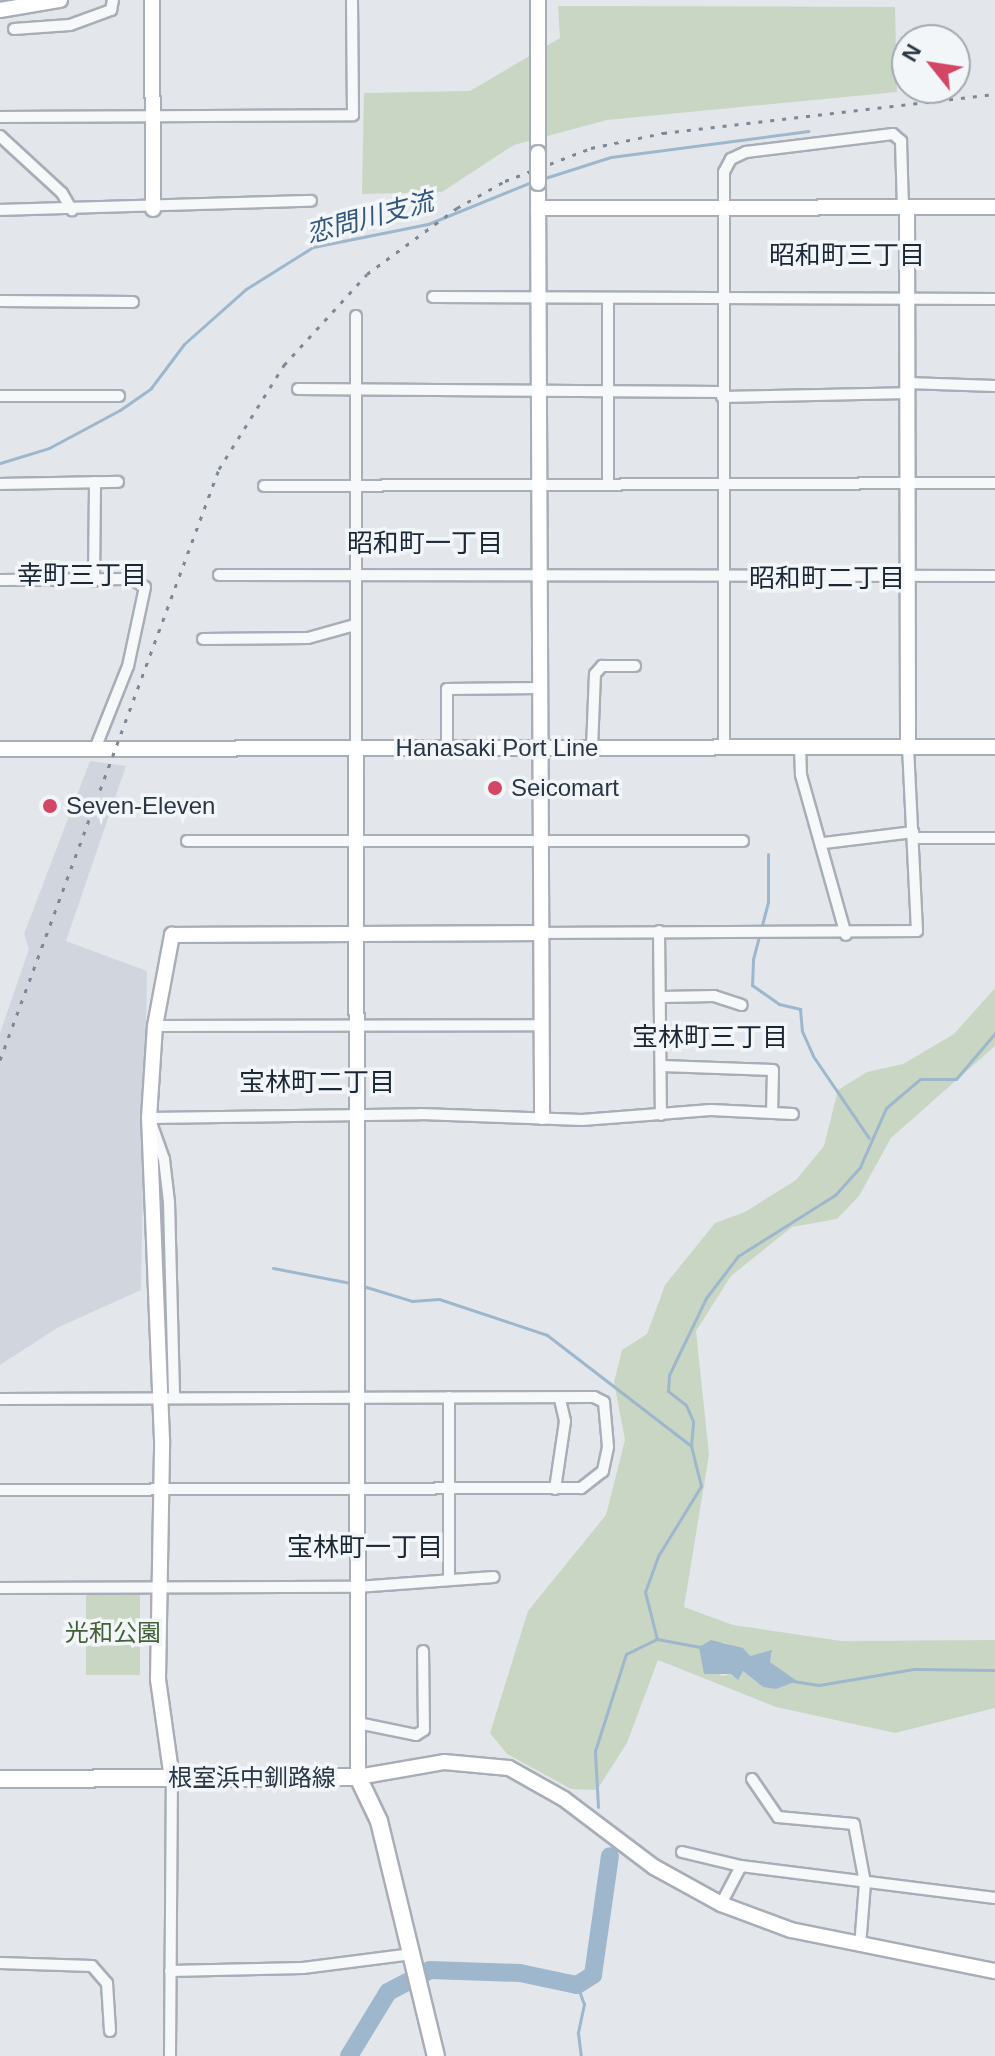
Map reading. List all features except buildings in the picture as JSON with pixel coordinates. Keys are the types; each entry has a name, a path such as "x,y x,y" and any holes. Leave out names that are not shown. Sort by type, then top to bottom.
{"main road":[{"name":"根室浜中釧路線","path":"0,1779 358,1777 379,1821 436,2056"}],"street":[{"path":"0,10 60,0"},
{"path":"14,29 70,25 111,10 113,0"},
{"path":"152,0 153,209"},
{"path":"0,117 353,115 352,0"},
{"path":"538,0 542,1117"},
{"path":"166,1396 149,1118 155,1026 172,935 355,931 659,931 846,935 917,931 908,747 905,207 901,141 893,134 739,155 724,172 721,300 724,747"},
{"path":"0,136 62,193 72,210"},
{"path":"0,210 153,209 311,201"},
{"path":"538,208 995,207"},
{"path":"433,297 995,299"},
{"path":"608,300 608,485"},
{"path":"0,301 133,302"},
{"path":"356,316 358,1777 444,1762 509,1768 564,1799 654,1867 721,1904 791,1930 995,1971"},
{"path":"298,389 355,393 722,395 995,386"},
{"path":"0,396 119,396"},
{"path":"94,581 95,482"},
{"path":"0,484 118,482"},
{"path":"264,486 995,483"},
{"path":"219,575 995,576"},
{"path":"0,580 132,579 142,583 145,597 128,666 95,749"},
{"path":"203,639 308,638 355,625"},
{"path":"592,748 595,674 602,666 635,666"},
{"path":"447,748 447,689 539,688"},
{"path":"800,747 801,775 824,843 846,935"},
{"name":"Hanasaki Port Line","path":"0,749 995,747"},
{"path":"824,843 913,835 995,838"},
{"path":"187,841 743,841"},
{"path":"659,931 663,997 661,1115"},
{"path":"663,997 714,996 742,1005"},
{"path":"155,1026 540,1025"},
{"path":"662,1066 773,1070 772,1113"},
{"path":"149,1118 793,1114"},
{"path":"149,1118 164,1159 169,1202 159,1588 160,1710 172,1779 170,2056"},
{"path":"0,1399 166,1396 594,1397 604,1402 608,1447 603,1471 595,1481 581,1488 448,1492 0,1490"},
{"path":"449,1397 449,1580"},
{"path":"555,1489 565,1421 560,1399"},
{"path":"0,1588 357,1587 494,1577"},
{"path":"358,1723 416,1735 424,1730 423,1651"},
{"path":"752,1779 778,1817 854,1824 865,1883 860,1946"},
{"path":"682,1852 741,1866 995,1898"},
{"path":"721,1904 741,1866"},
{"path":"0,1963 92,1966 107,1983 110,2031"},
{"path":"170,1971 415,1967"}],"shaded area":[{"path":"90,761 126,766 66,941 147,971 141,1290 57,1328 0,1365 0,1033 29,949 24,934"}],"green space":[{"path":"558,6 895,7 895,24 891,24 891,93 607,120 514,145 442,192 362,194 364,93 470,91 560,38"},
{"path":"995,988 995,1046 891,1138 859,1196 837,1219 792,1227 731,1276 696,1331 709,1455 684,1607 733,1625 841,1641 995,1640 995,1708 895,1733 776,1707 658,1660 627,1743 597,1790 571,1789 507,1754 490,1733 528,1611 606,1515 625,1440 614,1382 622,1350 647,1334 665,1285 715,1223 745,1212 796,1180 824,1146 838,1090 867,1072 903,1064 954,1034","holes":["724,1642 750,1656 772,1652 770,1662 795,1681 763,1687 743,1671 722,1676 701,1659"]},
{"name":"光和公園","path":"140,1590 140,1675 86,1675 86,1592"}],"water":[{"path":"711,1640 743,1648 750,1656 772,1650 770,1662 797,1681 776,1689 763,1687 743,1671 738,1680 731,1674 704,1674 699,1647"}],"waterway":[{"name":"恋問川支流","path":"545,178 611,157 808,131"},
{"name":"恋問川支流","path":"0,463 49,448 120,410 151,388 184,344 246,289 313,247 428,224 534,181"},
{"path":"768,854 768,902 753,959 752,985 779,1004 800,1009 802,1031 813,1056 869,1138"},
{"path":"657,1639 645,1592 658,1556 701,1486 691,1446 693,1421 686,1405 668,1391 669,1375 706,1298 738,1256 835,1195 860,1167 886,1108 920,1079 956,1079 995,1033"},
{"path":"273,1268 351,1283"},
{"path":"363,1286 412,1301 439,1299 547,1335 691,1446"},
{"path":"598,1807 595,1751 626,1654 657,1639 700,1647"},
{"path":"793,1681 819,1685 914,1669 995,1670"},
{"path":"349,2056 388,1992 430,1970 520,1973 577,1985 593,1975 610,1856"},
{"path":"577,1985 584,2004 578,2033 581,2056"}],"railway":[{"path":"0,1060 219,469 284,365 367,274 457,208 505,181 591,148 663,133 995,94"}],"place":[{"name":"Seicomart","path":"495,788"},
{"name":"Seven-Eleven","path":"50,806"}],"district":[{"name":"昭和町三丁目","path":"847,256"},
{"name":"昭和町一丁目","path":"425,544"},
{"name":"幸町三丁目","path":"82,576"},
{"name":"昭和町二丁目","path":"827,579"},
{"name":"宝林町三丁目","path":"710,1038"},
{"name":"宝林町二丁目","path":"317,1083"},
{"name":"宝林町一丁目","path":"365,1548"}]}
